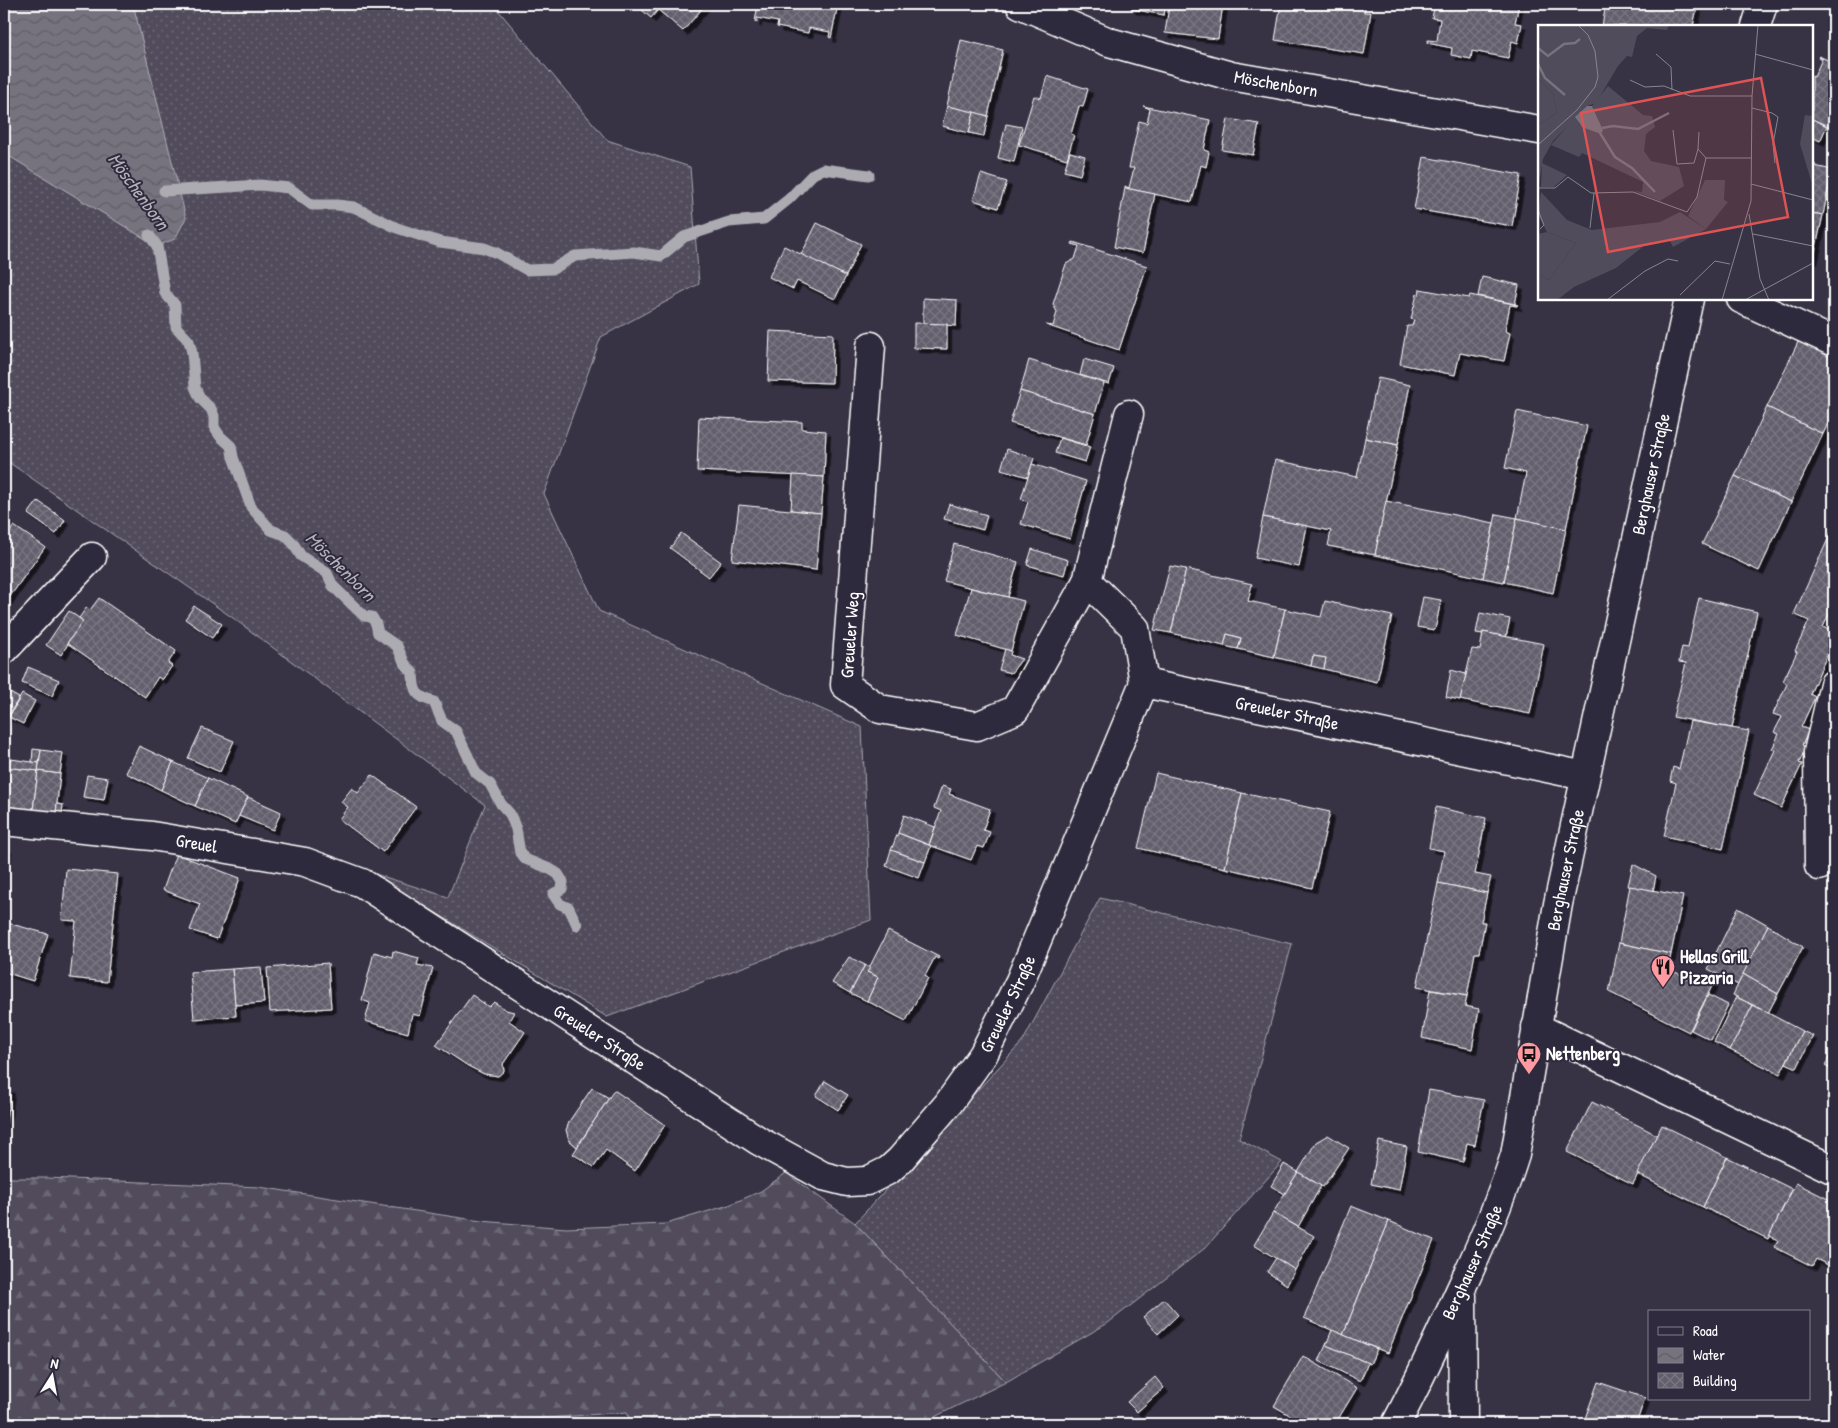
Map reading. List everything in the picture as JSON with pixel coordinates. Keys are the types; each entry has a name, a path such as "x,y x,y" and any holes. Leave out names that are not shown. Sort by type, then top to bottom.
{"street":[{"name":"Möschenborn","path":"1020,4 1109,42 1232,76 1538,130"},
{"path":"1756,25 1763,4"},
{"name":"Berghauser Straße","path":"1396,1424 1418,1382 1504,1192 1515,1155 1558,904 1689,300"},
{"path":"1743,300 1834,342"},
{"name":"Greueler Weg","path":"871,346 845,685 880,708 977,726 1015,710 1087,581 1129,414"},
{"path":"4,650 92,557"},
{"path":"1087,581 1135,628 1144,683"},
{"name":"Greueler Straße","path":"382,895 759,1141 823,1176 847,1182 867,1181 889,1170 900,1160 948,1104 983,1055 1020,981 1144,683 1585,776"},
{"path":"1818,866 1818,752 1834,684"},
{"name":"Greuel","path":"4,821 152,836 305,862 362,883 382,895"},
{"path":"1536,1027 1834,1170"},
{"path":"1462,1286 1463,1424"}],"green space":[{"path":"133,4 493,4 607,140 690,167 699,284 601,337 544,494 599,611 862,727 871,920 607,1017 369,872 448,897 485,805 233,618 4,459 4,153 157,246 185,218"},
{"path":"1100,898 1292,944 1239,1139 1282,1162 1205,1248 1108,1323 1006,1382 855,1223 1023,1041"},
{"path":"786,1173 855,1223 1006,1382 920,1424 631,1424 627,1412 467,1424 4,1424 4,1178 47,1178 259,1187 481,1221 566,1228 666,1224 729,1205 761,1191"}],"water":[{"path":"4,4 133,4 186,218 175,239 157,246 4,153"}],"building":[{"path":"635,4 663,4 651,18"},
{"path":"663,4 706,4 683,31 658,10"},
{"path":"758,4 838,4 831,38 829,37 830,32 809,28 808,33 777,27 778,22 757,18 757,22 755,22"},
{"path":"1132,4 1166,4 1164,15 1131,9"},
{"path":"1200,4 1223,4 1218,39 1165,33 1169,6 1200,10"},
{"path":"1281,4 1314,4 1348,9 1349,4 1366,4 1364,12 1371,12 1364,54 1275,40"},
{"path":"1443,4 1519,4 1515,23 1522,24 1518,43 1512,41 1508,58 1472,51 1471,59 1451,55 1452,48 1427,43 1428,40 1437,41 1440,19 1432,18 1434,8 1442,10"},
{"path":"1606,4 1675,4 1697,8 1693,25 1602,25"},
{"path":"1829,4 1834,4 1834,10 1828,7"},
{"path":"961,40 1003,50 988,116 947,106"},
{"path":"1818,57 1834,63 1834,129 1813,119 1813,76 1822,59"},
{"path":"1047,76 1088,89 1083,107 1079,106 1071,134 1074,135 1067,159 1019,145 1034,96 1041,98"},
{"path":"947,106 974,112 969,133 942,126"},
{"path":"1143,106 1210,120 1204,150 1209,152 1206,167 1201,165 1192,202 1125,188 1125,186 1129,188 1134,168 1129,168 1139,121 1147,123 1150,109"},
{"path":"974,112 988,116 984,136 969,133"},
{"path":"1228,119 1259,124 1253,155 1222,150"},
{"path":"1813,119 1827,126 1820,141 1813,138"},
{"path":"1006,124 1022,127 1014,162 998,158"},
{"path":"1070,152 1085,156 1080,175 1064,171"},
{"path":"1424,157 1521,175 1512,226 1414,209"},
{"path":"1813,164 1832,170 1823,215 1813,213"},
{"path":"1834,169 1834,203 1826,200 1832,170"},
{"path":"981,174 1007,182 998,208 973,200"},
{"path":"1125,188 1155,194 1143,253 1114,247"},
{"path":"1813,213 1823,215 1813,260"},
{"path":"817,223 861,244 846,276 801,255"},
{"path":"1073,242 1147,266 1119,350 1046,325 1053,326 1057,312 1053,304 1066,264 1075,259 1079,246 1072,244"},
{"path":"784,246 846,276 835,299 797,281 793,289 769,277"},
{"path":"1482,277 1519,285 1515,304 1478,296"},
{"path":"1420,289 1469,298 1470,295 1518,305 1510,305 1505,331 1510,333 1504,361 1460,353 1455,375 1400,364 1407,326 1412,326 1414,320 1411,319"},
{"path":"923,298 957,300 956,326 923,323"},
{"path":"1834,298 1834,312 1829,309"},
{"path":"914,323 947,324 947,349 914,348"},
{"path":"770,331 833,334 832,383 768,381"},
{"path":"1799,340 1834,357 1834,411 1823,434 1767,407"},
{"path":"1084,359 1114,368 1109,384 1080,375"},
{"path":"1029,360 1104,383 1095,414 1020,391"},
{"path":"1378,378 1410,385 1398,445 1365,438"},
{"path":"1020,391 1095,414 1086,445 1010,423"},
{"path":"1767,407 1823,434 1791,502 1735,476"},
{"path":"1517,411 1587,426 1566,529 1517,518 1526,473 1505,468"},
{"path":"699,417 802,422 802,429 826,431 824,477 697,471"},
{"path":"1060,438 1090,447 1085,462 1055,453"},
{"path":"1365,438 1398,445 1375,555 1328,546 1331,531 1263,517 1275,460 1357,477"},
{"path":"1007,449 1034,458 1028,477 1001,469"},
{"path":"1032,464 1086,481 1070,539 1021,524 1028,502 1021,499"},
{"path":"793,475 824,477 821,513 791,510"},
{"path":"1735,476 1791,502 1759,571 1702,544"},
{"path":"38,501 65,520 56,534 28,514"},
{"path":"1386,501 1494,523 1483,578 1375,555"},
{"path":"949,504 987,515 983,530 944,519"},
{"path":"739,505 821,513 816,570 732,560"},
{"path":"1496,514 1517,518 1504,582 1483,578"},
{"path":"1263,517 1307,526 1299,567 1255,558"},
{"path":"1517,518 1566,529 1553,593 1504,582"},
{"path":"14,526 45,547 4,605 4,540"},
{"path":"1834,526 1834,604 1823,627 1834,633 1834,639 1810,694 1815,697 1801,727 1809,730 1802,745 1806,747 1799,763 1802,764 1781,808 1754,795 1775,750 1772,749 1779,734 1774,732 1782,717 1773,714 1787,684 1783,681 1809,621 1794,614"},
{"path":"681,533 721,562 709,577 670,548"},
{"path":"954,544 1018,562 1008,597 944,581"},
{"path":"1032,549 1068,560 1064,575 1027,565"},
{"path":"1170,566 1186,569 1171,633 1154,630"},
{"path":"1186,569 1252,584 1248,601 1285,609 1274,657 1238,649 1241,638 1227,634 1224,646 1171,633"},
{"path":"971,588 1024,601 1011,651 957,635"},
{"path":"1423,597 1441,600 1435,630 1417,627"},
{"path":"99,598 176,651 168,663 172,666 162,680 158,677 145,697 67,643 83,621 79,618 87,607 90,610"},
{"path":"1699,598 1757,612 1732,728 1673,717 1686,663 1679,662 1682,647 1688,648"},
{"path":"1325,601 1392,616 1377,682 1324,669 1326,658 1313,656 1311,666 1274,657 1285,609 1321,617"},
{"path":"194,606 222,624 212,638 185,619"},
{"path":"69,611 83,621 61,655 46,645"},
{"path":"1480,613 1510,619 1506,637 1483,632 1483,634 1476,633"},
{"path":"1483,632 1544,644 1530,714 1460,700 1472,649 1480,650"},
{"path":"1227,634 1241,638 1238,649 1224,646"},
{"path":"1005,649 1011,651 1010,655 1022,659 1011,673 999,670"},
{"path":"1313,656 1326,658 1324,669 1311,666"},
{"path":"28,667 59,680 52,696 22,683"},
{"path":"1451,670 1466,674 1460,700 1446,697"},
{"path":"5,690 19,698 4,723 4,692"},
{"path":"22,694 35,701 23,724 9,717"},
{"path":"1690,721 1749,731 1723,849 1664,836 1676,783 1670,781 1673,767 1679,769"},
{"path":"202,728 234,741 220,772 188,758"},
{"path":"139,746 173,762 161,790 126,773"},
{"path":"33,749 41,750 39,763 32,762"},
{"path":"41,750 63,753 60,774 38,771"},
{"path":"4,758 39,763 38,771 4,767"},
{"path":"173,762 208,778 195,806 161,790"},
{"path":"4,767 38,771 33,810 4,806"},
{"path":"38,771 60,774 56,813 33,810"},
{"path":"1156,773 1242,793 1225,868 1138,848"},
{"path":"87,775 108,778 104,800 83,797"},
{"path":"372,775 416,807 383,852 339,819 348,807 341,802 352,788 358,793"},
{"path":"208,778 248,797 235,824 195,806"},
{"path":"942,786 951,789 949,794 990,809 983,830 990,832 984,848 977,846 971,860 929,845 941,811 934,808"},
{"path":"1242,793 1330,812 1312,888 1225,868"},
{"path":"248,797 281,812 273,830 239,816"},
{"path":"57,804 63,805 62,814 56,813"},
{"path":"1436,807 1486,818 1475,874 1491,877 1487,893 1438,883 1444,851 1429,848"},
{"path":"904,815 935,827 929,845 898,833"},
{"path":"898,833 931,846 925,862 891,850"},
{"path":"4,848 7,848 6,866 4,866"},
{"path":"891,850 925,862 919,878 886,866"},
{"path":"176,854 240,878 217,939 190,930 200,904 163,890"},
{"path":"1633,864 1656,876 1653,891 1628,886"},
{"path":"66,869 118,874 107,982 70,978 76,921 62,920"},
{"path":"1438,883 1487,893 1481,922 1485,922 1479,953 1475,953 1467,996 1417,987"},
{"path":"1630,886 1683,896 1671,954 1619,943"},
{"path":"1738,908 1768,925 1738,985 1708,969"},
{"path":"4,922 48,934 33,981 4,972"},
{"path":"1768,925 1803,947 1778,994 1743,974"},
{"path":"888,931 939,957 938,959 935,957 925,976 928,978 906,1021 867,1001 878,977 867,972"},
{"path":"1619,943 1671,954 1665,967 1695,982 1699,974 1714,982 1689,1032 1609,992"},
{"path":"393,951 419,958 417,965 433,968 420,1016 412,1014 408,1033 365,1021 370,1003 362,1000 374,952 392,957"},
{"path":"849,957 865,965 850,993 832,983"},
{"path":"328,963 331,1008 270,1012 267,968"},
{"path":"865,965 870,968 867,972 878,977 867,1001 850,993"},
{"path":"261,967 264,1003 235,1005 232,969"},
{"path":"232,969 236,1016 194,1019 190,972"},
{"path":"1743,974 1778,994 1768,1013 1733,995"},
{"path":"1430,990 1467,996 1465,1006 1479,1009 1472,1049 1422,1038"},
{"path":"472,995 489,1007 494,1002 506,1010 514,1012 509,1021 525,1032 503,1064 504,1071 498,1076 484,1074 468,1066 436,1045"},
{"path":"1708,995 1728,1005 1711,1040 1691,1030"},
{"path":"1736,997 1753,1005 1730,1050 1714,1042"},
{"path":"1753,1005 1802,1031 1780,1074 1730,1050"},
{"path":"1802,1031 1813,1036 1797,1068 1786,1063"},
{"path":"1834,1047 1834,1071 1825,1066"},
{"path":"825,1081 848,1095 838,1110 816,1096"},
{"path":"1834,1084 1834,1102 1827,1098"},
{"path":"4,1088 10,1089 4,1138"},
{"path":"592,1088 609,1098 577,1147 569,1140 566,1130 570,1120"},
{"path":"614,1090 665,1125 635,1171 606,1150 594,1167 573,1154"},
{"path":"1429,1090 1484,1100 1475,1145 1467,1143 1463,1162 1418,1152"},
{"path":"1592,1102 1657,1135 1633,1184 1567,1152"},
{"path":"1662,1125 1727,1157 1703,1207 1637,1174"},
{"path":"1328,1135 1349,1148 1323,1187 1298,1172 1316,1142"},
{"path":"1379,1141 1407,1147 1399,1190 1371,1184"},
{"path":"1727,1157 1792,1189 1768,1239 1703,1207"},
{"path":"1284,1164 1298,1172 1285,1194 1271,1186"},
{"path":"1298,1172 1321,1186 1298,1227 1273,1213"},
{"path":"1796,1183 1834,1202 1834,1268 1816,1259 1812,1266 1774,1247 1778,1240 1769,1236"},
{"path":"1351,1206 1389,1221 1343,1335 1304,1318"},
{"path":"1273,1213 1314,1236 1295,1270 1254,1245"},
{"path":"1389,1221 1434,1240 1388,1353 1343,1335"},
{"path":"1276,1258 1295,1270 1287,1285 1267,1272"},
{"path":"1164,1299 1178,1315 1158,1334 1143,1317"},
{"path":"1332,1330 1377,1349 1370,1364 1326,1345"},
{"path":"1326,1345 1368,1363 1360,1381 1319,1361"},
{"path":"1303,1356 1357,1388 1335,1424 1305,1424 1274,1406"},
{"path":"1155,1377 1164,1388 1137,1412 1127,1402"},
{"path":"1598,1382 1645,1398 1636,1424 1583,1424"}],"waterway":[{"path":"164,191 260,185 289,188 312,205 354,207 397,228 440,242 484,248 527,270 553,269 575,256 634,252 661,256 684,237 729,222 764,219 789,199 813,174 823,169 869,175"},
{"name":"Möschenborn","path":"149,235 157,246 165,293 175,305 176,327 189,341 195,387 200,398 211,409 214,416 214,427 220,436 231,446 233,457 251,507 271,530 285,535 293,543 301,556 327,573 333,586 364,616 372,617 378,633 397,646 405,664 413,673 415,689 419,695 434,702 442,721 456,731 476,773 490,784 501,804 510,814 516,829 520,853 525,859 558,874 563,882 562,889 553,894 560,904 569,908 577,925"}],"place":[{"name":"Hellas Grill Pizzaria","path":"1663,988"},
{"name":"Nettenberg","path":"1529,1075"}]}
